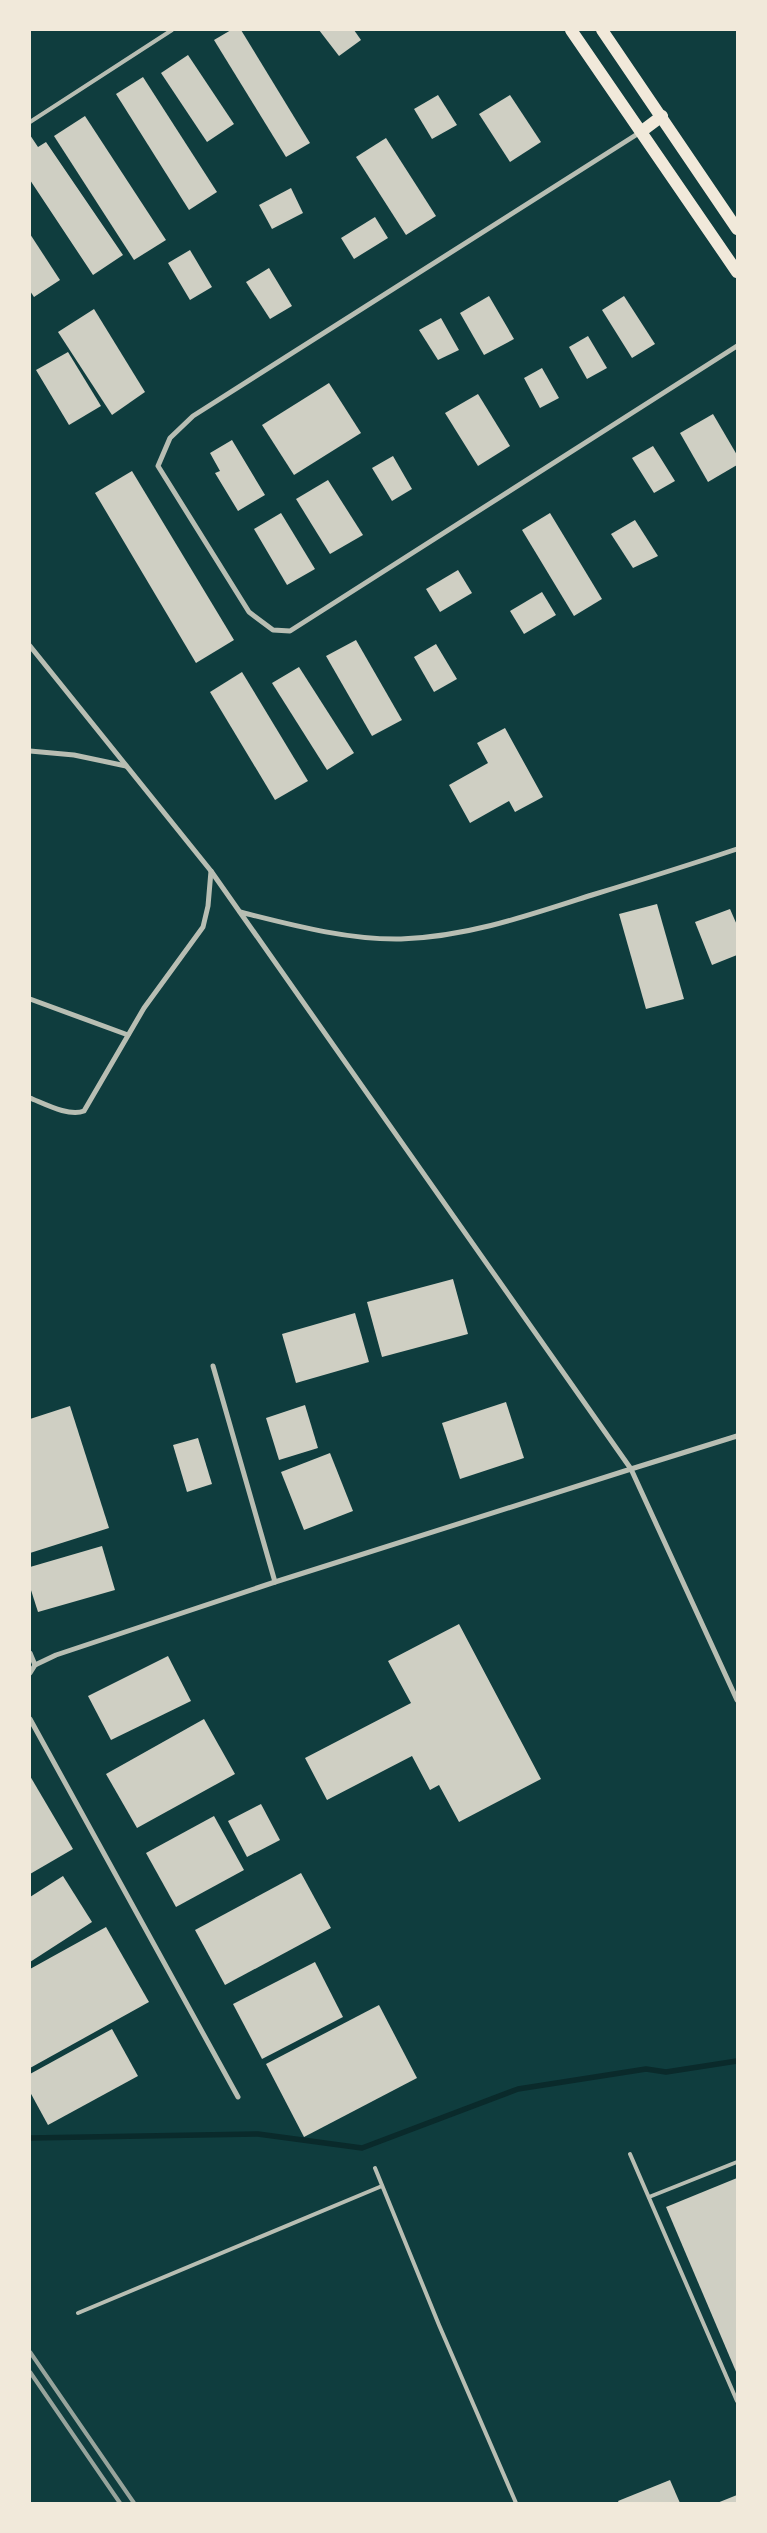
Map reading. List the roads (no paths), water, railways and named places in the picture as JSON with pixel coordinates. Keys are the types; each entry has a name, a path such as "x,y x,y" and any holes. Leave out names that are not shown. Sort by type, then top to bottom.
{"main road":[{"path":"571,30 737,272"},
{"path":"602,30 737,229"},
{"path":"642,131 662,116"}],"street":[{"path":"642,131 193,416 170,438 158,466 249,612 273,630 290,631 737,346"},
{"path":"30,646 211,871 631,1469 737,1700"},
{"path":"30,751 74,755 126,766"},
{"path":"240,912 291,925 341,934 399,939 453,934 513,921 737,849"},
{"path":"30,1098 78,1114 84,1111 148,1001 189,948 202,927 208,906 211,871"},
{"path":"30,999 128,1035"},
{"path":"213,1366 275,1582"},
{"path":"30,1673 35,1665 56,1655 275,1582 737,1436"},
{"path":"30,1653 35,1665"},
{"path":"30,1719 238,2097"}],"lane":[{"path":"30,122 172,30"},
{"path":"630,2154 737,2401"},
{"path":"649,2198 737,2162"},
{"path":"375,2168 439,2325 516,2503"},
{"path":"78,2313 382,2186"}],"waterway":[{"path":"30,2138 258,2134 362,2148 518,2089 646,2069 666,2072 737,2061"}],"railway":[{"path":"30,2352 134,2503"},
{"path":"30,2372 120,2503"}]}
